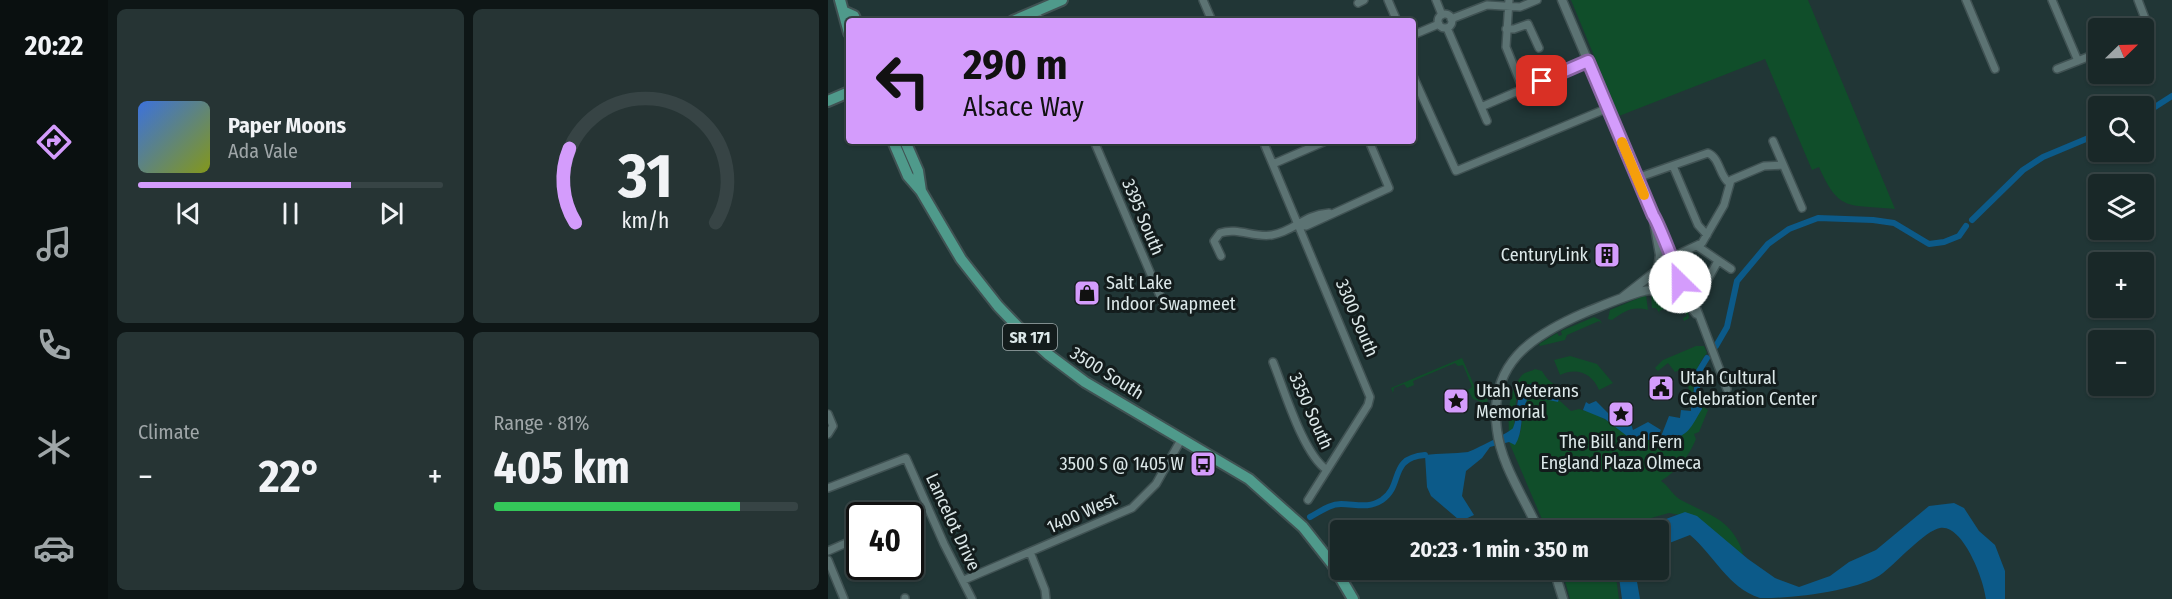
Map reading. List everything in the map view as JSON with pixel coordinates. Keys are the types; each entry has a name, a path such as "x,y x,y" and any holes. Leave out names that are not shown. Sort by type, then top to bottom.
{"main road":[{"path":"840,0 845,12 846,25"},
{"path":"1038,16 1062,0"},
{"path":"845,12 855,18"},
{"path":"828,101 846,93"},
{"name":"3500 South","path":"894,144 908,176 921,191 961,259 992,299 1019,328 1049,355 1085,382 1233,467 1291,514 1324,554 1353,599"},
{"name":"3500 South","path":"906,144 918,171 921,191"}],"street":[{"path":"1203,0 1211,18"},
{"path":"1388,0 1396,18"},
{"path":"1436,0 1442,15 1439,24"},
{"path":"1447,27 1451,19 1487,5 1508,3 1520,6 1537,0"},
{"path":"1562,0 1653,215 1659,224 1684,292 1695,307 1728,388"},
{"path":"1966,0 1995,69"},
{"path":"2052,0 2078,61"},
{"path":"2138,0 2143,18"},
{"path":"1508,3 1506,29 1508,52 1523,89"},
{"path":"1442,15 1451,19"},
{"path":"1416,34 1439,24 1447,27 1487,121"},
{"path":"1506,29 1528,24 1539,48"},
{"path":"2057,69 2088,57"},
{"path":"1481,107 1588,61"},
{"path":"1416,83 1456,171 1608,108"},
{"path":"1773,141 1802,208"},
{"name":"3395 South","path":"1095,144 1164,305"},
{"name":"3300 South","path":"1264,144 1370,397 1368,405 1308,500"},
{"path":"1273,164 1319,144"},
{"path":"1221,256 1214,241 1220,233 1240,231 1268,235 1299,225 1313,214 1332,213 1389,189 1370,144"},
{"path":"1637,178 1711,153 1729,183 1724,205 1707,235 1697,246 1670,258"},
{"path":"1729,183 1764,165 1783,165"},
{"path":"1673,166 1698,225 1707,235"},
{"path":"1653,215 1660,255 1653,282 1660,291"},
{"path":"1697,246 1731,268"},
{"path":"1703,288 1718,261"},
{"path":"1623,297 1657,270 1668,266 1679,274"},
{"path":"1671,292 1679,285 1679,274"},
{"path":"1534,520 1499,441 1496,412 1500,389 1519,353 1544,332 1623,297 1648,290 1671,292 1683,298 1696,314"},
{"name":"3350 South","path":"1273,362 1308,446 1320,465 1327,470"},
{"path":"828,414 830,432"},
{"name":"1400 West","path":"964,580 1132,507 1156,484 1182,438"},
{"name":"Lancelot Drive","path":"828,488 906,458 944,544 972,599"},
{"path":"828,551 846,543"},
{"path":"1030,552 1045,590 1046,599"},
{"path":"828,560 844,599"},
{"path":"1557,580 1563,599"}],"green space":[{"path":"1571,0 1808,0 1895,209 1856,206 1847,203 1833,192 1819,167 1812,170 1765,59 1619,116"},
{"path":"1646,295 1648,310 1633,309 1612,320 1608,319 1610,310"},
{"path":"1651,295 1679,298 1686,305 1689,318 1684,321 1683,318 1687,316 1683,307 1677,304 1659,311 1660,314 1656,308 1652,308"},
{"path":"1594,317 1600,320 1602,324 1599,321 1567,335 1565,340 1540,346 1539,344 1557,333 1559,336 1562,335 1561,331"},
{"path":"1696,346 1704,346 1707,353 1697,370 1693,404 1691,404 1688,385 1682,369 1675,372 1668,363 1658,371 1655,368 1663,360"},
{"path":"1570,356 1597,364 1613,383 1599,390 1592,379 1583,373 1572,372 1560,375 1554,360"},
{"path":"1462,358 1478,394 1488,397 1487,404 1473,399 1468,390 1472,387 1463,365 1458,366 1455,363 1413,381 1414,385 1407,388 1404,384 1394,388 1393,393 1391,388"},
{"path":"1535,369 1542,371 1553,383 1569,388 1567,392 1538,389 1516,400 1514,427 1509,434 1511,395 1522,375"},
{"path":"1535,397 1560,401 1571,411 1579,409 1596,414 1642,442 1656,438 1657,443 1660,439 1680,438 1702,406 1708,410 1699,432 1694,434 1696,439 1690,452 1673,472 1661,481 1678,498 1726,525 1738,541 1743,553 1739,558 1685,516 1669,513 1648,520 1542,520 1509,442 1515,444 1518,439 1527,400"},
{"path":"1565,580 1616,580 1619,599 1570,599"}],"water":[{"path":"1532,383 1541,391 1561,392 1558,402 1535,397 1527,400 1520,434 1515,445 1509,442 1490,447 1482,458 1466,471 1462,496 1474,515 1463,520 1458,519 1431,496 1427,487 1425,455 1468,452 1511,430 1519,397 1525,387"},
{"path":"1596,401 1610,415 1629,417 1633,430 1648,422 1661,430 1656,438 1636,443 1605,419 1583,410 1586,402 1589,404"},
{"path":"1691,406 1702,406 1702,409 1690,428 1682,435 1660,439 1669,416 1680,418 1681,410 1691,411"},
{"path":"1954,503 1964,508 1979,531 1995,545 2005,571 2005,599 1986,599 1977,567 1971,555 1957,535 1948,529 1934,530 1883,573 1858,585 1823,593 1760,598 1730,579 1690,535 1669,543 1669,520 1663,520 1685,512 1697,516 1748,559 1775,578 1799,587 1830,576 1849,562 1876,550 1929,506"},
{"path":"1619,580 1637,580 1640,599 1622,599"}],"waterway":[{"path":"2154,108 2172,96"},
{"path":"1972,220 2023,170 2043,157 2088,138"},
{"path":"1716,346 1727,327 1737,281 1768,244 1789,229 1818,218 1873,220 1894,223 1929,244 1944,242 1959,236 1966,226"},
{"path":"1694,414 1699,371 1707,358"},
{"path":"1310,517 1333,505 1377,503 1389,494 1406,461 1425,455"}],"slow traffic":[{"path":"1622,142 1644,195"}],"place":[{"name":"CenturyLink","path":"1607,255"},
{"name":"Salt Lake Indoor Swapmeet","path":"1087,293"},
{"name":"Utah Cultural Celebration Center","path":"1661,388"},
{"name":"Utah Veterans Memorial","path":"1456,401"},
{"name":"The Bill and Fern England Plaza Olmeca","path":"1621,414"},
{"name":"3500 S @ 1405 W","path":"1203,464"}],"route":[{"path":"1542,81 1588,61 1653,215 1659,224 1666,250 1679,274 1680,282"}]}
